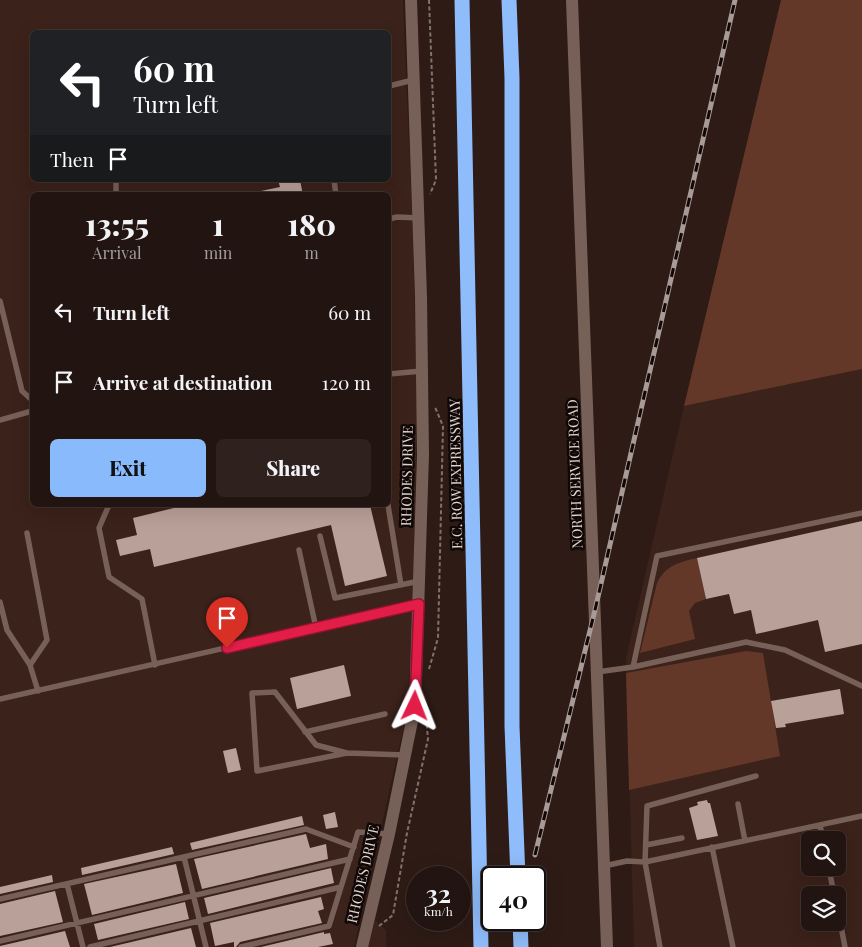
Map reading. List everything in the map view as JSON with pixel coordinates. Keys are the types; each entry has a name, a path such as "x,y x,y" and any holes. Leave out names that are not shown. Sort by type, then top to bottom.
{"highway":[{"name":"E.C. ROW EXPRESSWAY","path":"462,0 481,947"},
{"path":"509,0 512,78 512,726 518,866"},
{"path":"520,931 520,947"}],"street":[{"name":"RHODES DRIVE","path":"362,947 415,706 423,455 411,0"},
{"name":"NORTH SERVICE ROAD","path":"572,0 607,947"}],"lane":[{"path":"391,86 414,80"},
{"path":"391,218 418,218"},
{"path":"0,301 22,391 30,398"},
{"path":"391,374 422,371"},
{"path":"0,420 30,412"},
{"path":"108,507 98,528 109,577 142,599 155,664"},
{"path":"388,507 401,585"},
{"path":"633,667 657,556 862,513"},
{"path":"27,533 47,640 30,665"},
{"path":"320,536 335,598 420,581"},
{"path":"299,550 316,628"},
{"path":"0,602 6,630 30,665 38,691"},
{"path":"0,699 419,604"},
{"path":"597,672 633,667 746,642 785,650 862,686"},
{"path":"347,753 257,772 252,693 274,692 316,745 347,753 405,755"},
{"path":"305,732 385,714"},
{"path":"660,947 645,862 647,806 756,776"},
{"path":"738,804 745,840"},
{"path":"604,866 627,861 645,862 862,816"},
{"path":"820,825 822,831"},
{"path":"0,899 306,829 354,847"},
{"path":"241,947 329,926 358,832 388,834"},
{"path":"646,845 682,838"},
{"path":"712,848 733,947"},
{"path":"184,857 206,947"},
{"path":"0,941 350,859"},
{"path":"67,884 83,947"},
{"path":"90,947 341,887"},
{"path":"842,931 845,947"}],"path":[{"path":"429,0 436,180 429,195"}],"shaded area":[{"path":"0,0 403,0 413,237 417,409 413,625 407,713 354,947 0,947"},
{"path":"781,0 862,0 862,369 684,406"},
{"path":"862,369 862,947 634,947 626,658 684,406"},
{"path":"697,558 706,599 695,603 689,611 695,639 640,653 660,577 673,566"},
{"path":"746,651 763,653 780,756 629,790 626,673"},
{"path":"375,920 386,930 386,947 368,947"}],"building":[{"path":"279,182 300,182 302,192 261,192 280,187"},
{"path":"178,507 370,507 387,576 345,586 331,525 154,567 150,549 120,556 116,540 137,535 133,518"},
{"path":"862,521 862,644 825,652 818,620 756,634 751,610 734,614 729,594 706,599 697,558"},
{"path":"344,665 351,696 297,709 290,678"},
{"path":"840,689 844,714 785,724 786,727 776,728 771,701"},
{"path":"236,748 241,770 228,773 223,751"},
{"path":"707,800 710,803 718,836 697,840 689,808 698,805 697,802"},
{"path":"335,812 338,827 326,829 323,815"},
{"path":"302,816 304,825 192,850 190,843"},
{"path":"306,834 310,848 326,844 328,859 202,889 194,859"},
{"path":"172,847 174,854 82,875 81,868"},
{"path":"176,864 183,893 92,915 84,884"},
{"path":"331,868 334,883 208,914 204,898"},
{"path":"52,875 53,882 0,894 0,887"},
{"path":"55,891 63,922 0,936 0,904"},
{"path":"321,897 324,909 318,911 322,923 240,942 236,947 234,947 234,942 215,946 210,923"},
{"path":"185,902 189,919 98,940 94,924"},
{"path":"191,928 196,947 110,947"},
{"path":"65,931 70,947 0,947 0,946"},
{"path":"324,932 324,934 330,933 333,944 318,947 261,947"}],"railway":[{"path":"535,855 595,610 735,0"}],"route":[{"path":"227,648 419,604 415,706"}]}
